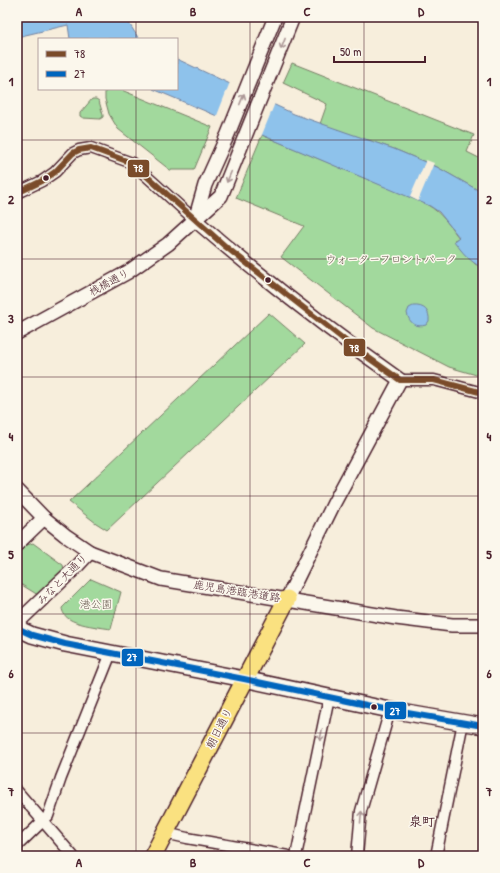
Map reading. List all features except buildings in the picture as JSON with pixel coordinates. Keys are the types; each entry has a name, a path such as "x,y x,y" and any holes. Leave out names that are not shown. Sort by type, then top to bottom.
{"highway":[{"name":"朝日通り","path":"153,856 286,599"}],"main road":[{"path":"17,628 49,640 390,710 483,726"}],"street":[{"path":"195,220 205,185 228,134 275,17"},
{"name":"桟橋通り","path":"17,333 128,272 168,244 221,196 293,17"},
{"path":"17,193 42,181 55,172 73,154 80,150 91,148 132,163 226,247 350,344 400,380 434,380 483,393"},
{"path":"286,599 334,503 400,380"},
{"name":"鹿児島港臨港道路","path":"17,490 44,518 90,552 162,578 245,594 286,599 396,618 452,625 483,625"},
{"path":"17,544 44,518"},
{"name":"みなと大通り","path":"17,623 90,552"},
{"path":"17,846 48,816 61,778 111,653"},
{"path":"296,856 329,697"},
{"path":"358,856 361,811 390,710"},
{"path":"436,856 463,722"},
{"path":"17,791 73,856"},
{"path":"165,833 237,852 288,856"}],"green space":[{"path":"292,63 474,135 467,152 483,160 483,193 437,167 394,149 320,124 327,104 283,83"},
{"path":"105,90 121,90 212,127 194,170 170,170 118,129 109,114 105,99"},
{"path":"92,99 99,101 103,115 100,119 83,118 80,116 80,113"},
{"name":"ウォーターフロントパーク","path":"262,135 427,204 442,216 459,238 454,240 475,264 483,268 483,377 449,367 373,328 281,257 304,226 236,198"},
{"path":"269,313 305,344 107,530 69,502"},
{"path":"33,543 63,565 64,570 38,595 17,582 17,554 27,545"},
{"name":"港公園","path":"91,579 121,592 111,629 72,621 64,614 62,608"}],"water":[{"path":"17,17 125,17 138,38 70,38 68,25 17,37"},
{"path":"178,59 294,114 394,149 437,167 483,193 483,268 470,260 463,253 454,241 459,237 439,212 430,206 155,90 178,90"},
{"path":"413,306 426,309 429,321 426,325 419,326 409,320 407,313 409,308"}],"pier":[{"path":"230,82 275,103 261,137 216,118"},
{"path":"426,160 434,163 418,201 410,197"}],"transit line":[{"name":"78","path":"17,193 42,181 55,172 73,153 79,150 91,148 132,163 226,247 356,349 400,380 434,380 483,393"},
{"name":"27","path":"17,628 32,635 65,644 244,679 390,710 483,726"}],"district":[{"name":"泉町","path":"422,821"}]}
